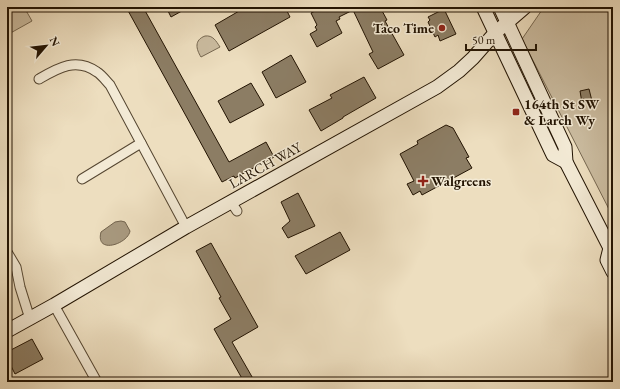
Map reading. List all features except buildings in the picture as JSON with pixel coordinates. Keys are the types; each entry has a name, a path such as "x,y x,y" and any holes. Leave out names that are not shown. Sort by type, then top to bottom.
{"main road":[{"path":"483,7 553,155 566,162"},
{"path":"500,7 565,148 566,162 611,249 607,260 613,272"},
{"name":"LARCH WAY","path":"7,331 54,306 186,227 234,207 437,87 458,71 495,33 525,7"}],"street":[{"path":"39,79 59,68 72,64 86,66 98,72 110,85 186,227"},
{"path":"82,179 141,143"},
{"path":"7,252 16,267 20,287 30,319"},
{"path":"54,306 97,382"}],"shaded area":[{"path":"7,7 24,7 32,21 7,35"},
{"path":"544,7 613,7 613,217 522,39"},
{"path":"205,36 212,37 220,47 201,57 197,45 199,40"},
{"path":"115,222 125,222 130,231 128,236 124,240 112,245 103,243 100,239 101,232"}],"place":[{"name":"Taco Time","path":"442,28"},
{"name":"164th St SW & Larch Wy","path":"516,112"},
{"name":"Walgreens","path":"423,181"}]}
